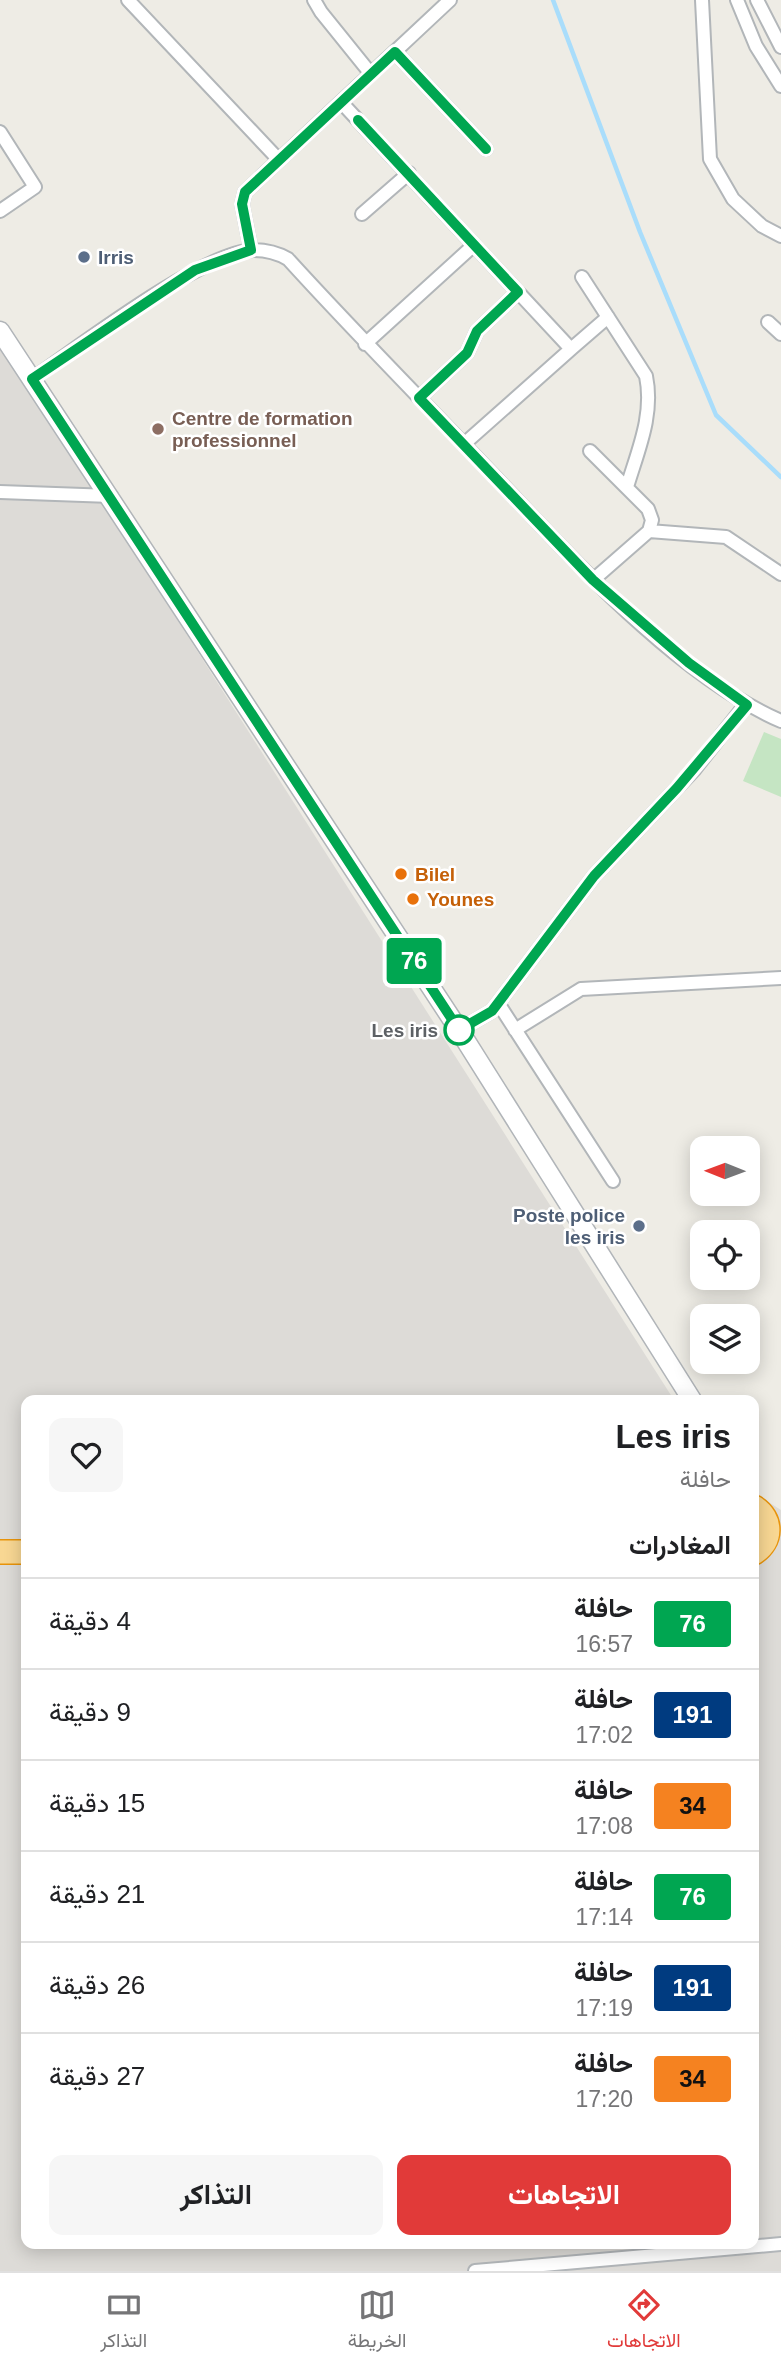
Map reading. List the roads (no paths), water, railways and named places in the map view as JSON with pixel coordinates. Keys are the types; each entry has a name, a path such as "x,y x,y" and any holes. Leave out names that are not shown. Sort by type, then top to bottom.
{"highway":[{"path":"759,1508 781,1520"},
{"path":"759,1511 768,1525 768,1534 766,1542 759,1550"},
{"path":"0,1552 21,1552"},
{"path":"759,1555 781,1555"},
{"path":"0,1567 21,1567"}],"street":[{"path":"128,0 279,160"},
{"path":"314,0 371,74"},
{"path":"251,250 242,204 245,192 450,0"},
{"path":"702,0 710,159 733,199 762,226 781,236"},
{"path":"737,0 756,46 781,86"},
{"path":"757,0 781,47"},
{"path":"395,52 486,149"},
{"path":"341,102 571,349"},
{"path":"0,132 35,187 0,211"},
{"path":"362,214 409,173"},
{"path":"365,344 474,245"},
{"path":"32,379 195,270 251,250 275,252 288,259 365,344 593,580 705,675 747,705 781,721"},
{"path":"582,277 646,376 650,395 649,414 627,487"},
{"path":"419,398 467,353 477,331 518,292"},
{"path":"464,444 608,317"},
{"path":"768,321 781,334"},
{"path":"0,331 111,496 459,1030 689,1395"},
{"path":"590,451 648,509 652,520 649,531 593,580"},
{"path":"0,492 111,496"},
{"path":"649,531 726,537 781,574"},
{"path":"459,1030 492,1011 594,876 669,798 747,705"},
{"path":"516,1030 581,989 781,978"},
{"path":"498,1003 614,1181"},
{"path":"759,2246 781,2244"},
{"path":"474,2271 724,2249"}],"waterway":[{"path":"553,0 640,232 716,415 781,477"}],"place":[{"name":"Irris","path":"84,257"},
{"name":"Centre de formation professionnel","path":"158,429"},
{"name":"Bilel","path":"401,874"},
{"name":"Younes","path":"413,899"},
{"name":"Les iris","path":"459,1030"},
{"name":"Poste police les iris","path":"639,1226"}]}
